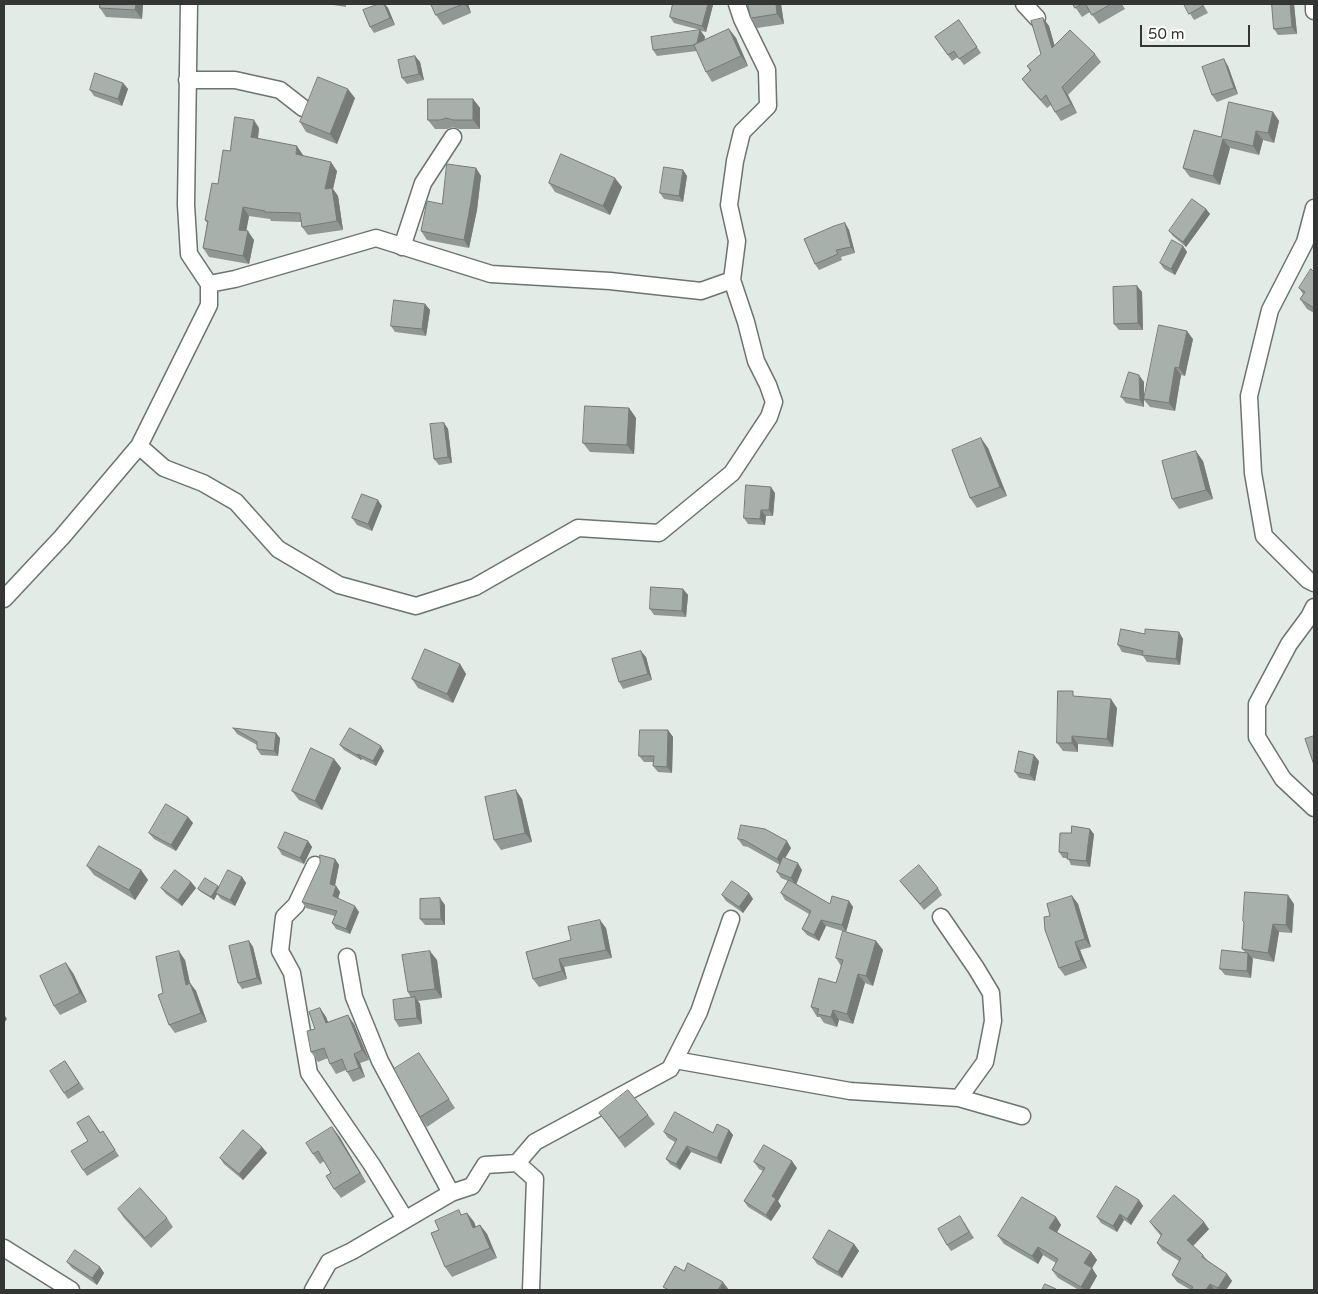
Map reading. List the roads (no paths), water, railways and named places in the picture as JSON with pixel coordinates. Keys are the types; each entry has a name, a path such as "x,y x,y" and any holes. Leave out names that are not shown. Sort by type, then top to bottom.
{"street":[{"path":"4,599 62,537 139,446 209,305 209,284 189,254 186,205 189,4"},
{"path":"139,446 164,468 204,483 236,502 278,549 339,585 416,606 475,587 578,528 659,533 732,473 769,417 774,402 756,361 732,280 738,242 729,205 735,161 742,132 768,106 767,70 742,19 737,4"},
{"path":"1024,4 1037,18"},
{"path":"1314,4 1314,11"},
{"path":"187,80 234,80 280,90 303,108"},
{"path":"402,247 423,183 453,137"},
{"path":"1314,208 1304,242 1270,310 1249,396 1253,473 1264,536 1308,580 1314,582"},
{"path":"209,284 235,279 376,238 492,274 610,280 701,291 732,280"},
{"path":"1314,607 1289,644 1257,704 1257,737 1283,779 1314,808"},
{"path":"315,865 296,905 284,917 280,950 292,974 309,1072 372,1165 405,1219"},
{"path":"941,918 991,993 993,1021 985,1062 959,1098"},
{"path":"313,1290 329,1262 352,1251 451,1193 472,1186 485,1166 517,1163 535,1142 670,1069 699,1012 731,919"},
{"path":"348,957 354,997 380,1061 451,1193"},
{"path":"676,1060 850,1090 959,1098 1022,1116"},
{"path":"517,1163 535,1179 531,1290"},
{"path":"4,1248 71,1290"}]}
